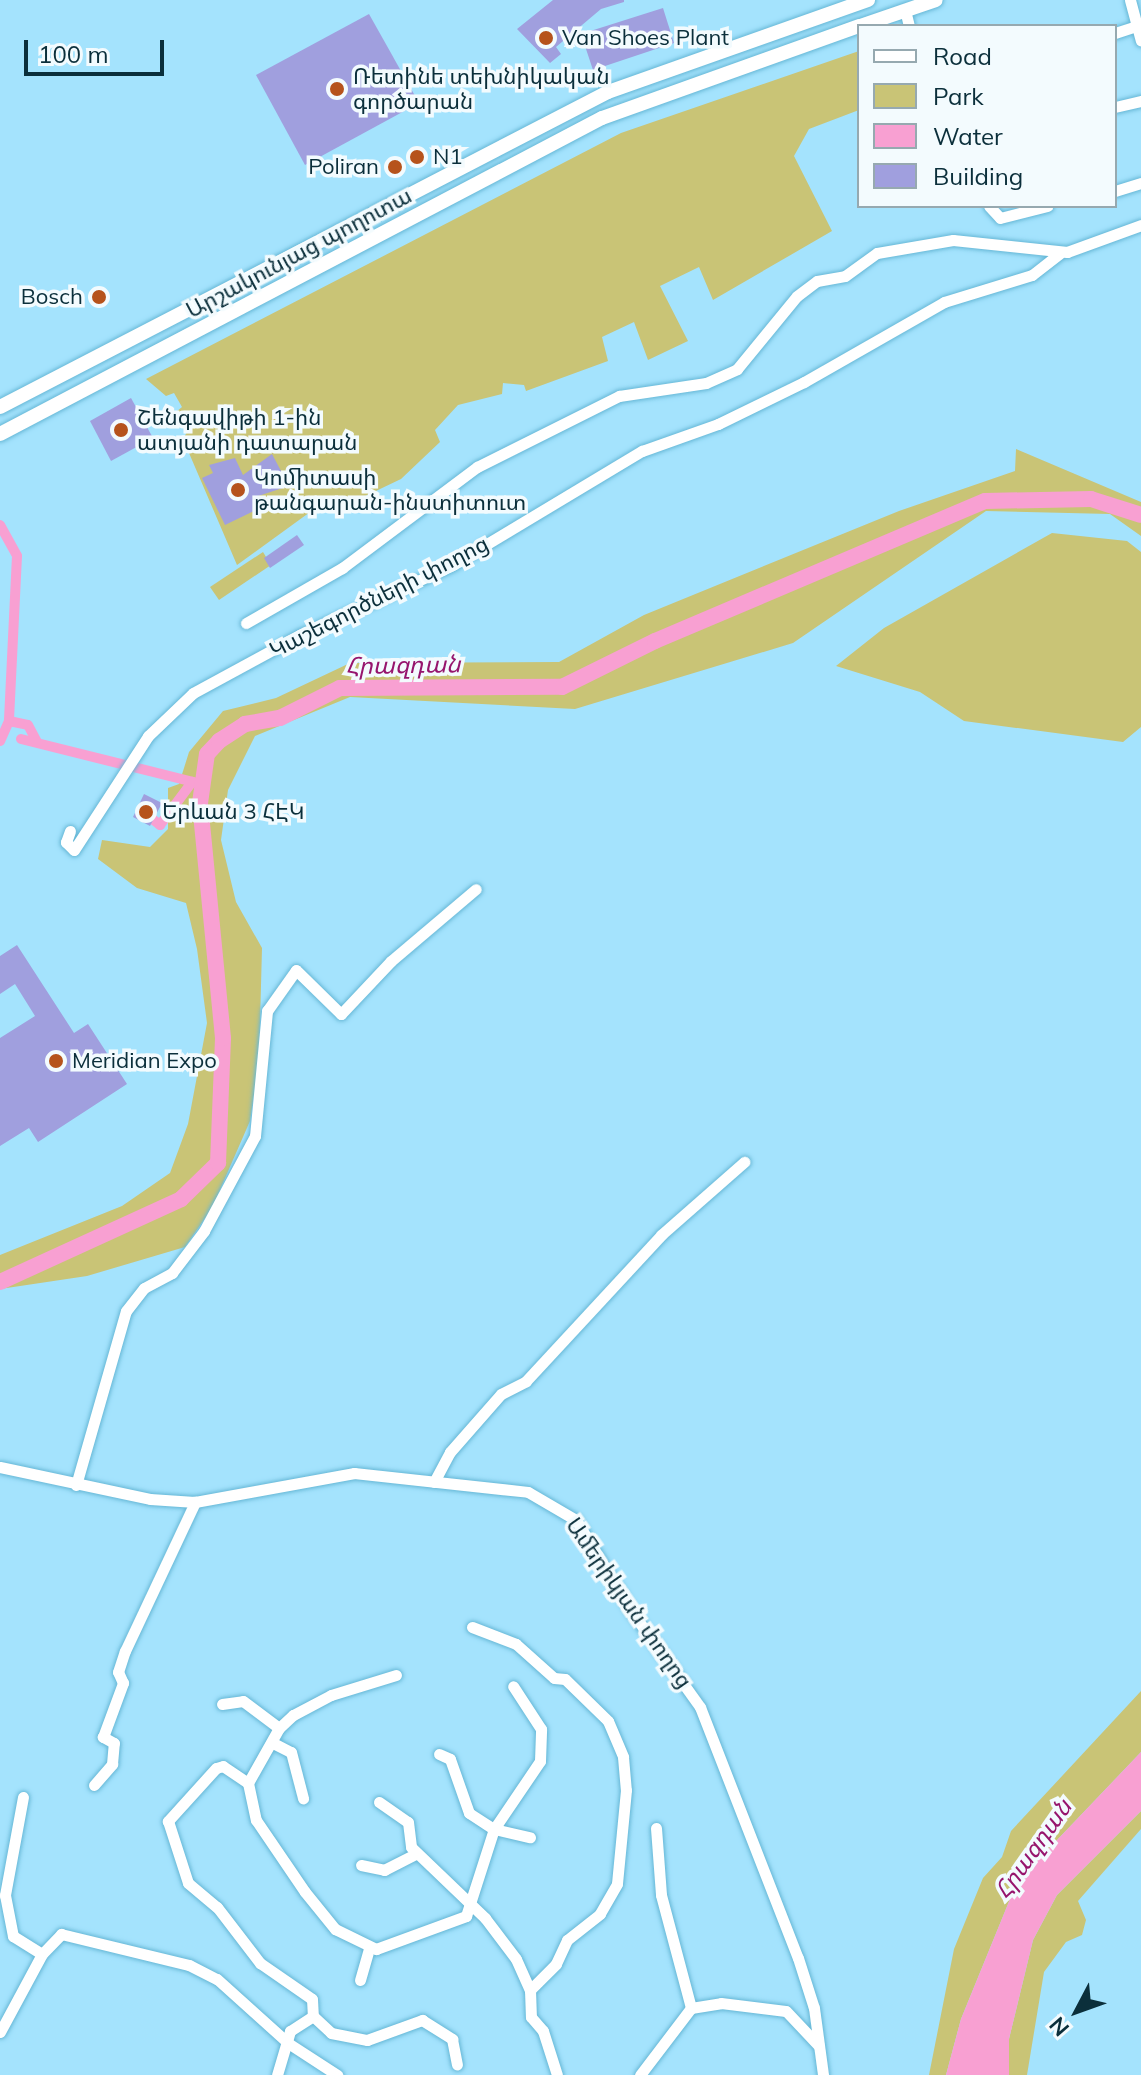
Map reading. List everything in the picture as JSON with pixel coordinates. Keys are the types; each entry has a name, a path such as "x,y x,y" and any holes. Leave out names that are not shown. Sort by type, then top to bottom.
{"main road":[{"name":"Արշակունյաց պողոտա","path":"0,409 608,92 845,4 868,0"},
{"name":"Արշակունյաց պողոտա","path":"866,24 936,0"},
{"name":"Արշակունյաց պողոտա","path":"0,434 602,118 857,27"},
{"path":"0,409 32,416"}],"street":[{"path":"1130,0 1141,41"},
{"path":"905,10 908,24"},
{"path":"1117,32 1137,26"},
{"path":"1117,107 1141,101"},
{"path":"1117,190 1141,183"},
{"path":"991,208 1000,218 1039,208"},
{"name":"Կաշեգործների փողոց","path":"70,831 66,842 74,850 132,761 172,709 193,693 300,635 452,565 642,451 718,424 804,382 944,302 1032,275 1060,253 1141,225"},
{"name":"Կաշեգործների փողոց","path":"246,623 342,568 493,458 619,396 706,383 737,369 797,296 817,281 845,276 877,253 953,240 1060,253"},
{"path":"76,1485 126,1311 144,1288 172,1273 204,1231 255,1136 267,1011 296,970 341,1014 391,961 476,889"},
{"path":"434,1482 450,1452 501,1394 526,1381 661,1235 744,1162"},
{"name":"Ամերիկյան փողոց","path":"0,1467 76,1485 195,1502 354,1473 528,1492 576,1520 632,1612 700,1707 798,1958 823,2075"},
{"path":"94,1785 112,1764 114,1743 103,1737 123,1683 121,1661 195,1502"},
{"path":"472,1627 516,1644 554,1678 565,1679 608,1721 623,1757 617,1884 600,1914 567,1940 556,1964 530,1990"},
{"path":"248,1783 279,1728 331,1695 396,1675"},
{"path":"313,2016 312,1999 260,1963 217,1907 188,1883 168,1821 216,1768 223,1766 248,1783 256,1820 331,1926 369,1949 453,1925 466,1916 494,1829 543,1748 541,1729 513,1686"},
{"path":"222,1704 243,1701 279,1728"},
{"path":"273,1743 291,1752 303,1798"},
{"path":"439,1754 452,1764 462,1803 494,1829 530,1837"},
{"path":"23,1797 5,1895 13,1936 42,1954"},
{"path":"379,1802 408,1822 415,1854 467,1906 485,1918 530,1990 531,2017 543,2031 557,2075"},
{"path":"656,1828 661,1895 691,2008"},
{"path":"361,1865 384,1870 415,1854"},
{"path":"0,2032 42,1954 61,1934 189,1965 217,1979 288,2043 337,2075"},
{"path":"360,1980 369,1949"},
{"path":"640,2075 691,2008 721,2003 786,2011 819,2046"},
{"path":"277,2075 298,2021 313,2016"},
{"path":"313,2016 347,2040 382,2038 422,2020 452,2039 457,2065"}],"green space":[{"path":"857,52 857,111 809,129 794,156 832,231 713,300 699,267 660,286 688,341 648,360 634,322 602,337 608,361 526,391 524,385 503,383 502,394 458,405 435,430 440,442 401,479 357,500 317,507 237,565 183,439 187,432 176,412 182,407 174,393 166,396 146,379 621,133"},
{"path":"1016,449 1141,502 1141,536 1110,514 986,511 793,643 575,709 350,697 255,736 228,790 221,840 236,902 262,948 259,1061 250,1121 212,1208 185,1247 87,1276 0,1289 0,1255 122,1206 170,1173 188,1124 207,1023 197,949 186,903 137,888 98,859 102,840 150,847 168,829 168,788 179,784 189,752 223,711 276,698 350,663 559,662 644,615 899,511 1015,471"},
{"path":"1052,533 1127,541 1141,552 1141,727 1123,742 964,721 920,692 836,666 884,628"},
{"path":"263,552 271,565 219,600 210,587"},
{"path":"1141,1691 1141,1752 1017,1882 961,2019 946,2075 929,2075 954,1949 983,1878 1002,1857 1011,1831"},
{"path":"1141,1811 1141,1829 1078,1901 1086,1920 1082,1935 1066,1942 1044,1972 1027,2075 1009,2075 1009,2039 1033,1940 1057,1895"}],"water":[{"path":"1141,1752 1141,1811 1057,1895 1033,1940 1009,2039 1009,2075 946,2075 961,2019 1017,1882"}],"building":[{"name":"Van Shoes Plant","path":"553,0 624,2 601,9 556,47 561,54 550,63 517,29"},
{"path":"663,8 674,43 593,70 581,34"},
{"name":"Ռետինե տեխնիկական գործարան","path":"369,14 419,103 305,165 256,75"},
{"name":"Շենգավիթի 1-ին ատյանի դատարան","path":"131,398 153,438 111,461 90,421"},
{"name":"Կոմիտասի թանգարան-ինստիտուտ","path":"272,454 289,486 255,497 260,508 225,525 202,478 213,473 209,465 235,458 243,475"},
{"path":"297,535 304,545 270,568 264,558"},
{"name":"Երևան 3 ՀԷԿ","path":"144,794 162,803 150,826 133,817"},
{"name":"Meridian Expo","path":"17,945 74,1033 88,1024 127,1084 38,1142 29,1128 0,1146 0,1038 35,1016 15,984 0,994 0,956"}],"waterway":[{"name":"Հրազդան","path":"0,1282 181,1199 218,1163 223,1038 200,803 207,754 219,741 245,724 280,718 340,688 562,687 655,641 985,501 1091,499 1141,515"},
{"path":"0,525 17,556 9,721 0,741"},
{"path":"9,721 28,725 37,742"},
{"path":"21,739 202,784"},
{"path":"146,814 160,825 192,782"}],"place":[{"name":"Van Shoes Plant","path":"546,38"},
{"name":"Ռետինե տեխնիկական գործարան","path":"337,89"},
{"name":"N1","path":"417,157"},
{"name":"Poliran","path":"395,167"},
{"name":"Bosch","path":"99,297"},
{"name":"Շենգավիթի 1-ին ատյանի դատարան","path":"121,430"},
{"name":"Կոմիտասի թանգարան-ինստիտուտ","path":"238,490"},
{"name":"Երևան 3 ՀԷԿ","path":"146,812"},
{"name":"Meridian Expo","path":"56,1061"}]}
